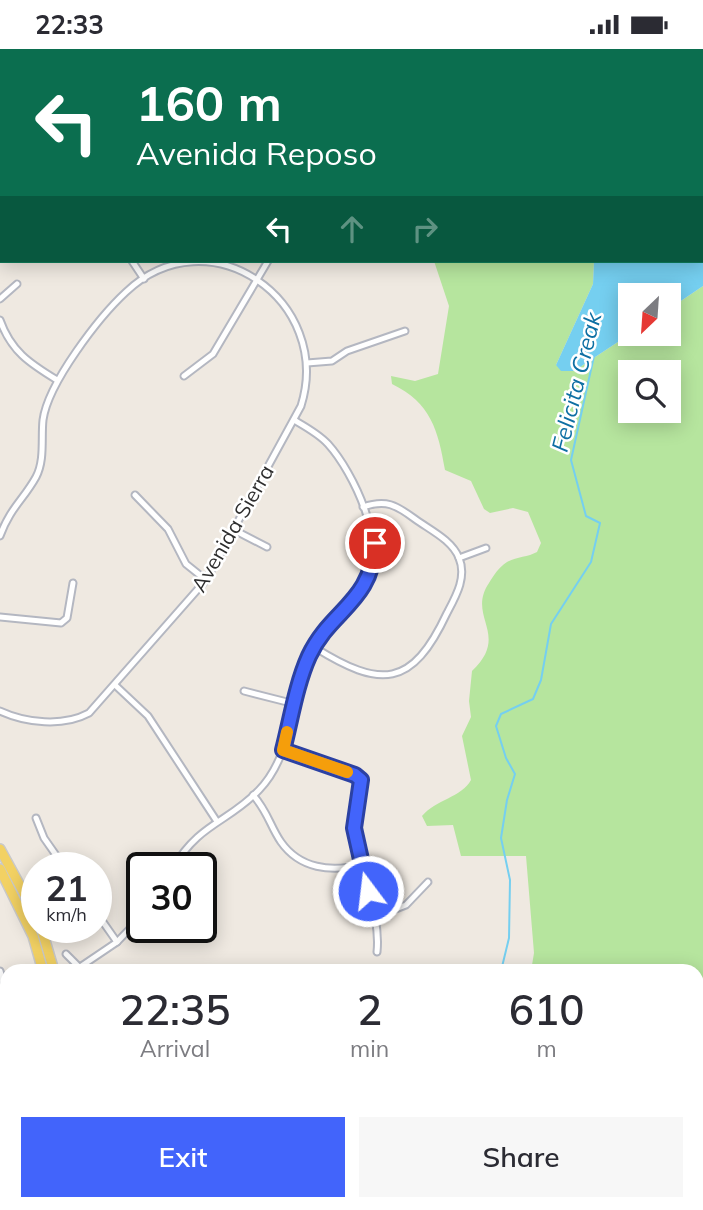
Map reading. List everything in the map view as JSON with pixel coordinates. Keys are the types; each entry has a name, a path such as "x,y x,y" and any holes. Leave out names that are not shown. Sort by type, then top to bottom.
{"main road":[{"path":"0,849 21,888"},
{"path":"0,869 33,936 41,964"},
{"path":"46,943 52,964"}],"street":[{"path":"133,263 144,279"},
{"path":"0,536 15,504 36,477 43,420 57,380 126,292 144,279 187,263"},
{"name":"Avenida Sierra","path":"0,711 36,720 70,720 89,713 206,580 294,420 306,392 307,363 303,339 292,314 277,295 257,279 230,266 214,263"},
{"path":"184,376 213,354 267,263"},
{"path":"0,299 17,284"},
{"path":"0,320 7,339 25,361 57,380"},
{"path":"307,363 332,361 347,351 405,331"},
{"path":"183,852 216,820 253,795 274,769 283,750 304,669 314,647 361,592 371,572 375,543 343,462 320,436 294,420"},
{"path":"135,495 167,529 186,564 206,580"},
{"path":"314,647 357,672 385,675 407,668 422,657 433,643 461,582 459,558 448,543 397,505 378,502 363,507"},
{"path":"234,530 267,547"},
{"path":"459,558 486,548"},
{"path":"0,617 61,623 67,618 73,583"},
{"path":"115,685 148,716 216,820"},
{"path":"244,691 295,704"},
{"path":"283,750 355,775 361,780 354,828 360,865 375,917 377,952"},
{"path":"253,795 267,811 282,844 293,855 320,869 360,865"},
{"path":"36,818 44,838 54,852"},
{"path":"375,917 398,910 428,882"},
{"path":"88,964 126,933"},
{"path":"112,935 117,942"},
{"path":"66,954 77,964"}],"green space":[{"path":"435,263 594,263 593,284 556,365 574,371 618,342 618,347 681,347 681,301 703,286 703,964 532,964 534,953 526,856 461,856 453,825 427,826 422,816 461,791 471,780 462,736 471,717 469,701 472,671 483,658 488,646 483,595 501,567 511,560 537,552 541,543 528,512 513,508 490,513 484,509 471,481 445,470 439,442 430,419 416,400 392,384 391,376 415,381 438,374 449,306"}],"water":[{"path":"594,263 703,263 703,286 681,301 681,283 618,283 618,342 574,371 561,371 556,365 593,284"}],"waterway":[{"name":"Felicita Creak","path":"503,964 509,938 510,880 501,838 507,800 515,774 506,758 496,726 501,714 533,699 541,680 551,624 591,562 600,523 586,516 571,460 594,356"}],"slow traffic":[{"path":"287,732 283,750 347,772"}],"route":[{"path":"368,891 355,846 355,809 362,787 361,780 355,775 283,750 310,655 321,637 368,581 374,564 375,543"}]}
